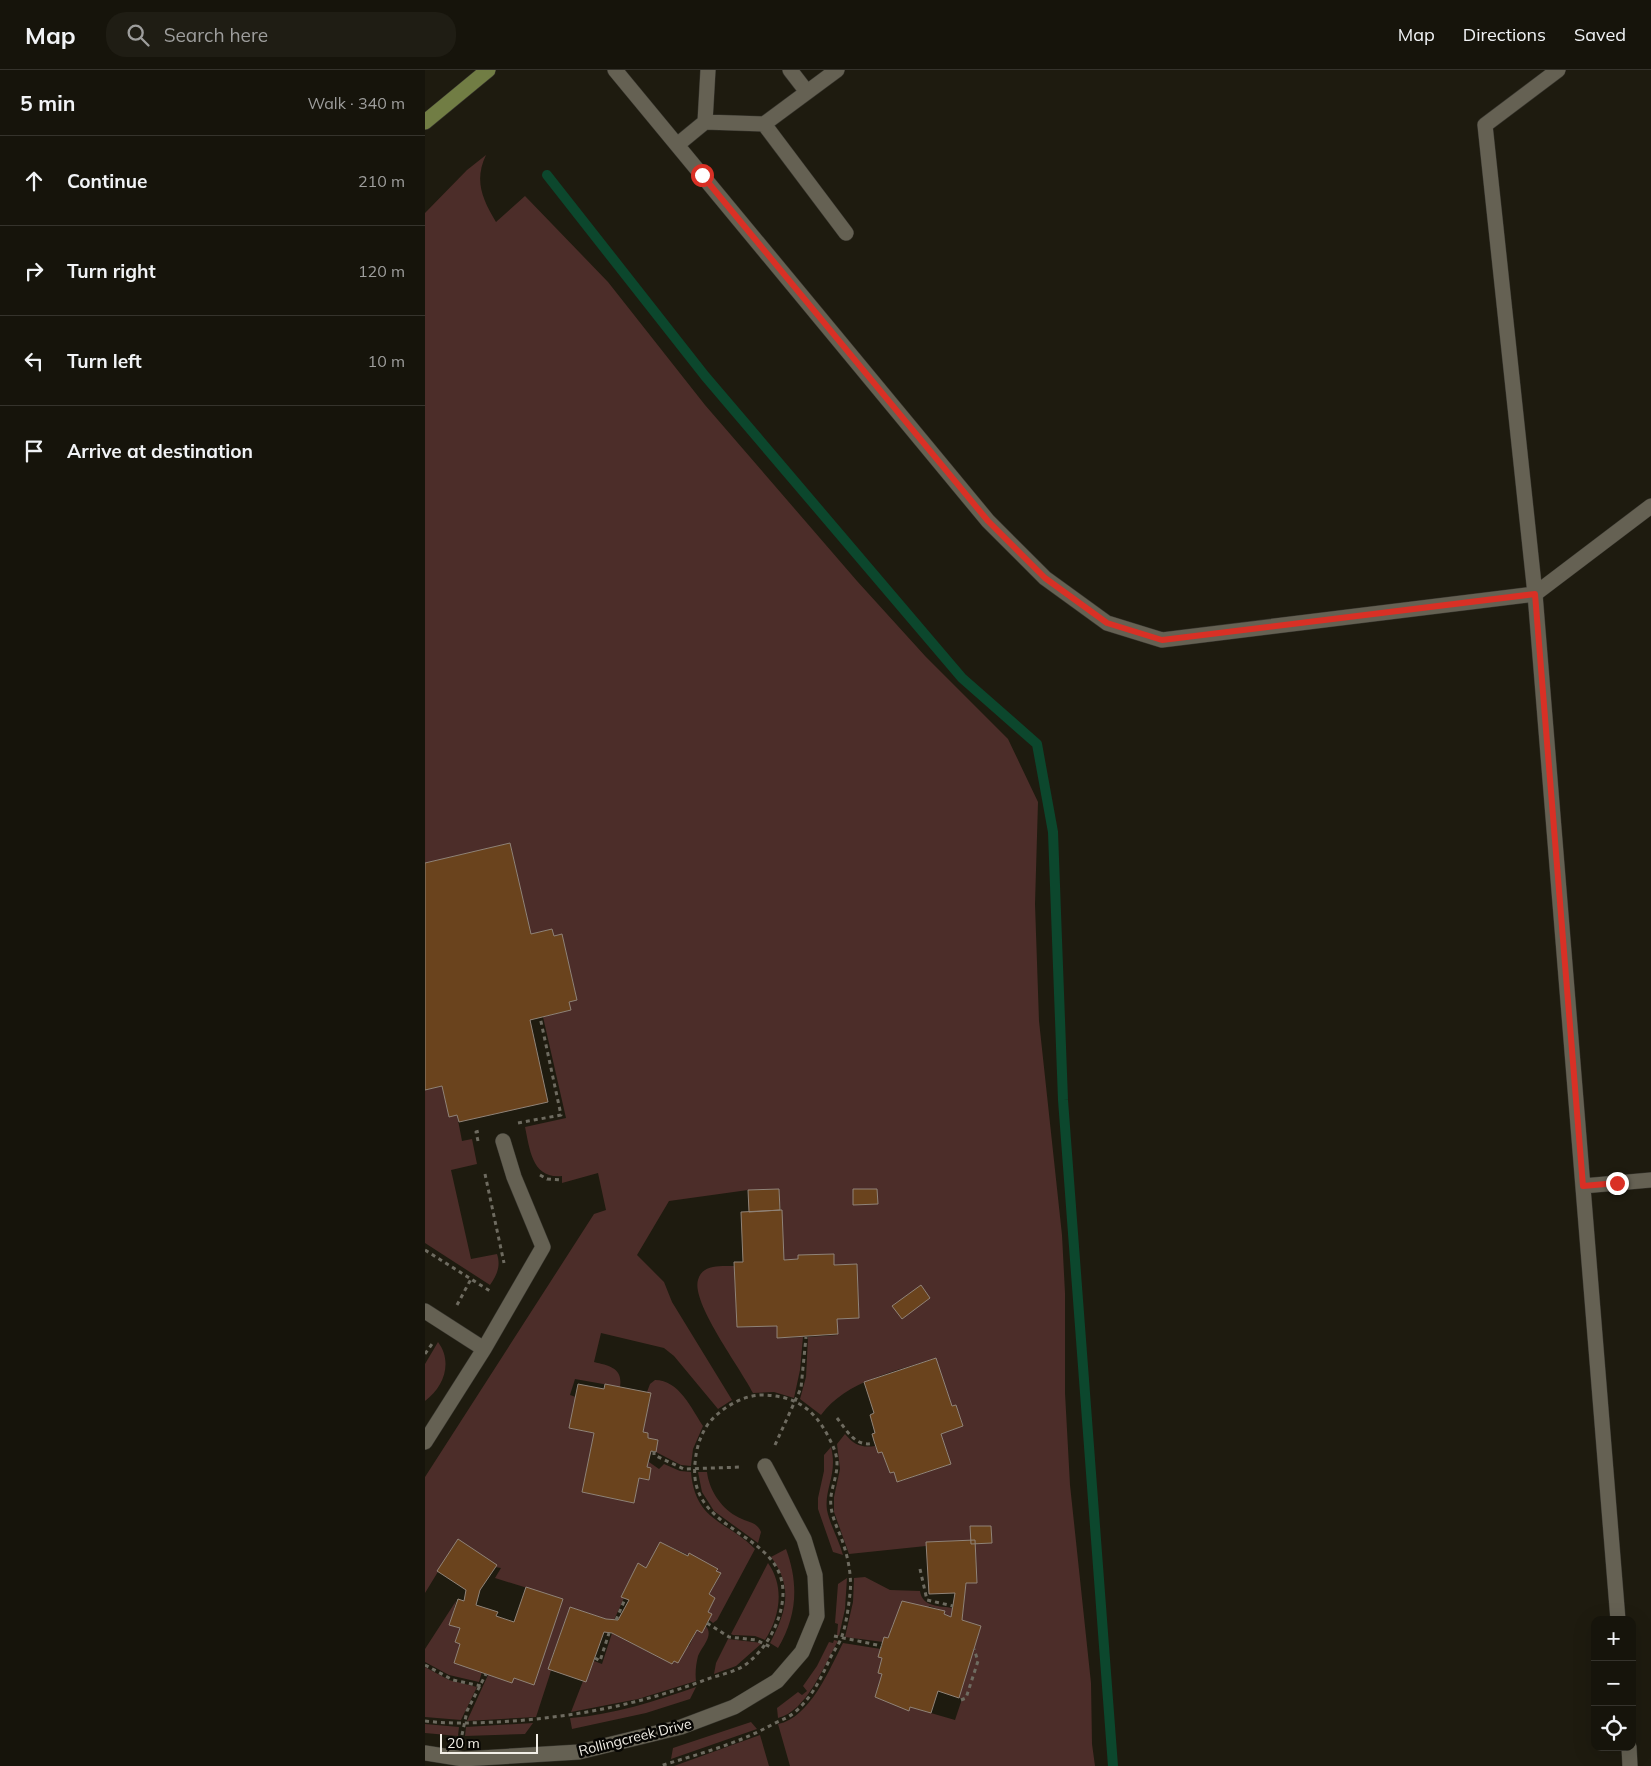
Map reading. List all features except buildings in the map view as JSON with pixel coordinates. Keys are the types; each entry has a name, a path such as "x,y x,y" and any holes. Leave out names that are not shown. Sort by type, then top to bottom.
{"main road":[{"path":"425,122 488,70"}],"street":[{"path":"615,70 988,521 1045,578 1107,623 1162,640 1535,594 1651,506"},
{"path":"705,122 708,70"},
{"path":"790,70 807,92"},
{"path":"677,145 705,122 764,124 837,70"},
{"path":"1558,70 1485,125 1535,594 1619,1616"},
{"path":"764,124 846,233"},
{"path":"426,1438 484,1349 543,1247 514,1177 503,1141"},
{"path":"1583,1186 1651,1180"},
{"path":"425,1311 484,1349"},
{"name":"Rollingcreek Drive","path":"425,1753 463,1759 579,1752 681,1727 735,1707 777,1681 802,1652 817,1616 815,1575 804,1539 765,1466"},
{"path":"1629,1751 1630,1766"}],"path":[{"path":"654,1452 654,1455 674,1466 694,1469 765,1466 795,1402 803,1378 806,1337"},
{"path":"425,1721 464,1724 552,1718 599,1711 649,1699 737,1669 745,1664 766,1643 775,1627 782,1604 783,1589 778,1571 750,1539 721,1522 709,1510 697,1488 694,1469 700,1439 708,1425 719,1412 736,1402 754,1395 772,1395 795,1402 819,1419 837,1453 837,1474 830,1502 851,1578 850,1599 841,1639 820,1683 790,1716 749,1737 660,1766"},
{"path":"837,1418 853,1438 860,1443 874,1443"},
{"path":"920,1569 927,1600 953,1606"},
{"path":"616,1620 625,1599"},
{"path":"707,1623 729,1637 757,1640 766,1643 794,1661"},
{"path":"813,1627 841,1639 882,1646"},
{"path":"595,1658 600,1661 609,1633"},
{"path":"961,1700 966,1698 978,1662 974,1649"},
{"path":"425,1665 453,1680 481,1686"},
{"path":"463,1759 464,1724 467,1711 486,1674"}],"shaded area":[{"path":"486,155 482,164 481,189 496,222 525,196 608,282 705,405 857,581 926,657 1008,739 1038,802 1035,904 1039,1021 1062,1235 1065,1293 1065,1393 1070,1485 1091,1683 1092,1744 1095,1766 790,1766 778,1724 789,1720 800,1712 818,1691 843,1643 881,1649 878,1657 882,1658 878,1673 882,1674 875,1697 909,1710 910,1707 955,1720 962,1699 959,1698 981,1626 962,1620 966,1583 977,1583 975,1544 992,1543 991,1526 970,1526 971,1540 927,1542 926,1546 849,1554 834,1512 834,1497 840,1469 837,1444 845,1434 859,1445 866,1447 875,1446 878,1453 882,1452 890,1473 894,1472 898,1482 951,1464 941,1434 963,1426 956,1405 952,1406 935,1358 858,1385 844,1393 821,1415 800,1399 806,1377 808,1337 837,1335 837,1319 859,1318 857,1264 834,1265 834,1254 798,1255 798,1259 784,1260 779,1189 748,1190 669,1201 637,1255 664,1282 672,1302 732,1400 718,1409 674,1356 664,1348 601,1333 594,1362 614,1369 619,1376 620,1387 575,1379 570,1395 576,1397 569,1428 594,1433 582,1492 634,1503 639,1478 649,1480 651,1469 647,1467 649,1462 659,1469 664,1464 680,1471 691,1472 694,1489 706,1511 755,1549 717,1620 713,1623 709,1620 712,1614 708,1612 715,1598 709,1594 721,1574 716,1571 718,1569 660,1542 646,1568 638,1564 621,1596 624,1598 614,1620 570,1607 548,1668 551,1670 536,1717 467,1721 488,1675 514,1678 534,1684 563,1599 495,1578 501,1568 495,1567 496,1565 458,1539 425,1593 425,1477 594,1214 606,1210 598,1173 562,1183 562,1176 552,1176 544,1173 534,1161 525,1127 566,1118 543,1017 571,1010 569,1002 577,1000 562,934 554,936 552,929 531,934 510,843 425,863 425,213 467,170"},
{"path":"442,1086 449,1116 457,1115 462,1141 472,1139 477,1164 451,1170 471,1259 497,1254 498,1270 490,1285 425,1243 425,1090"},
{"path":"734,1266 737,1327 777,1326 778,1338 803,1337 800,1370 794,1398 774,1392 753,1393 709,1320 698,1291 700,1275 703,1271 713,1267"},
{"path":"438,1342 445,1358 444,1374 437,1389 425,1401 425,1364"},
{"path":"655,1380 663,1381 678,1390 703,1426 693,1449 691,1466 681,1465 656,1452 658,1440 648,1438 648,1433 643,1432 651,1394 647,1392 650,1384"},
{"path":"831,1447 833,1465 827,1495 827,1510 843,1555 833,1552 818,1509 818,1498 824,1471 824,1455"},
{"path":"698,1472 707,1472 710,1485 716,1497 725,1508 739,1518 759,1528 761,1532 758,1543 714,1511 702,1492"},
{"path":"786,1549 793,1575 794,1600 789,1624 778,1648 770,1643 780,1621 785,1600 785,1590 783,1579 771,1557"},
{"path":"768,1563 777,1582 779,1601 770,1631 765,1640 755,1636 731,1634"},
{"path":"865,1577 890,1590 920,1591 921,1596 928,1603 953,1608 951,1617 944,1614 944,1611 929,1606 928,1609 893,1624 888,1638 884,1637 883,1642 845,1637 853,1602 854,1578"},
{"path":"847,1578 845,1609 839,1636 837,1635 838,1624 835,1623 838,1584"},
{"path":"456,1601 450,1625 460,1628 455,1642 460,1644 454,1663 482,1672 479,1682 449,1675 425,1662 425,1649"},
{"path":"706,1626 709,1634 698,1656 696,1681 638,1699 571,1712 583,1681 586,1682 594,1661 602,1664 612,1633 672,1664 687,1645 689,1646 697,1630 702,1633"},
{"path":"728,1639 762,1643 736,1666 714,1674 716,1663"},
{"path":"834,1640 838,1641 814,1686 798,1706 788,1714 778,1718 777,1708 798,1692 802,1695 807,1691 803,1686 817,1666 829,1642 833,1643"},
{"path":"425,1667 449,1680 477,1687 461,1720 425,1717"},
{"path":"696,1687 690,1699 646,1713 572,1729 570,1718 618,1711"},
{"path":"751,1722 757,1729 671,1759 673,1748"},
{"path":"533,1723 525,1734 465,1736 466,1727"},
{"path":"425,1724 459,1727 458,1736 425,1733"},
{"path":"760,1735 769,1766 674,1766"}],"waterway":[{"path":"547,175 705,376 962,678 1037,744 1053,832 1063,1100 1113,1766"}],"route":[{"path":"702,175 988,521 1045,578 1107,623 1162,640 1535,594 1583,1186 1617,1183"}]}
